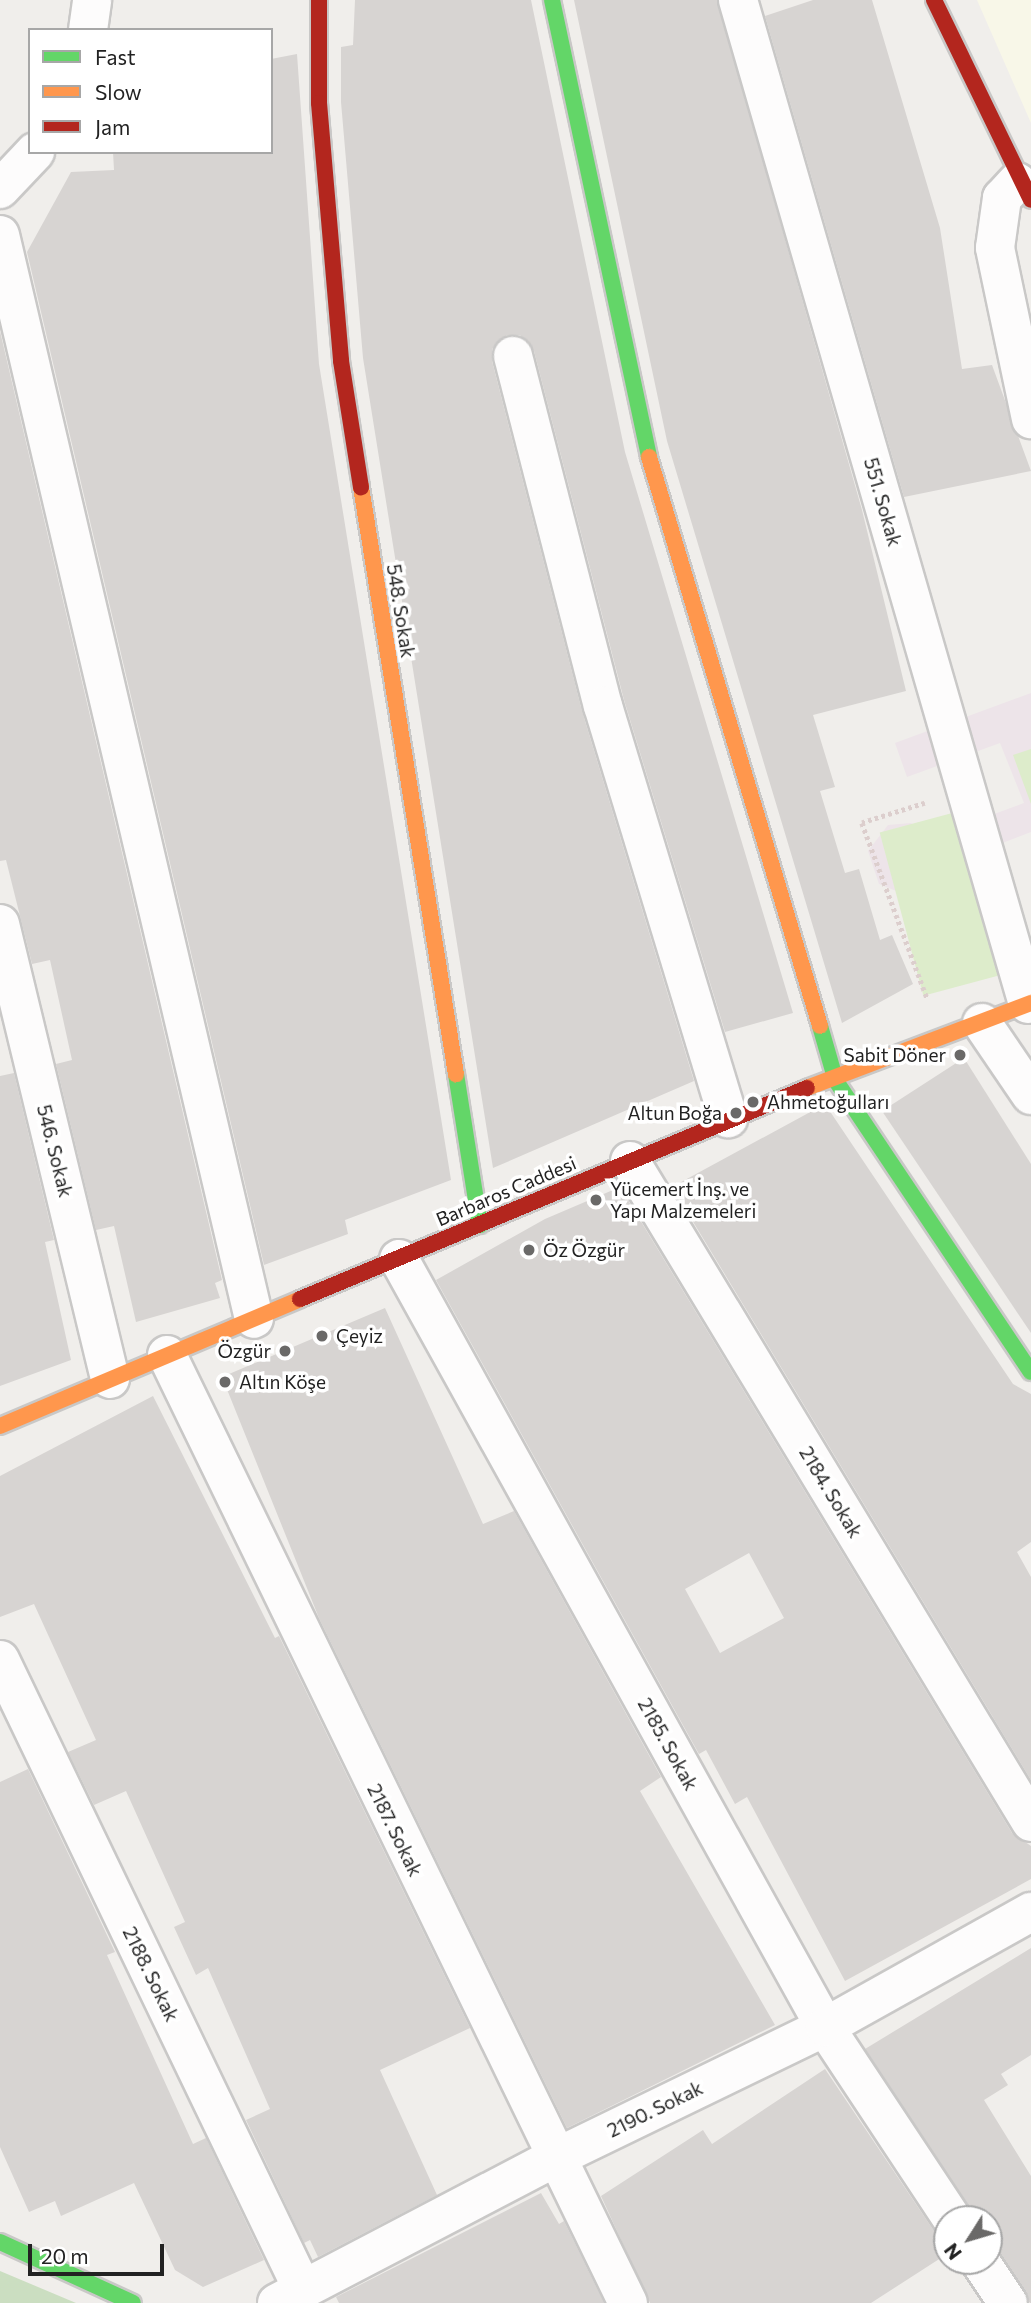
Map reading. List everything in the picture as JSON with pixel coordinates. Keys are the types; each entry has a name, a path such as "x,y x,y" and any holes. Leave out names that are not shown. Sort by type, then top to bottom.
{"street":[{"path":"88,28 92,0"},
{"name":"548. Sokak","path":"318,0 319,103 341,361 480,1225"},
{"path":"552,0 646,446 836,1081 1031,1372"},
{"name":"551. Sokak","path":"738,0 1030,1004"},
{"path":"934,0 1024,191 1002,198 995,248 1031,419"},
{"path":"0,189 32,154"},
{"path":"0,235 254,1319"},
{"path":"513,356 603,706 728,1118"},
{"name":"546. Sokak","path":"0,924 110,1379"},
{"name":"Barbaros Caddesi","path":"0,1426 728,1118 836,1081 1030,1004"},
{"path":"982,1023 1031,1095"},
{"name":"2184. Sokak","path":"630,1161 1031,1822"},
{"name":"2185. Sokak","path":"399,1259 825,2027 943,2205"},
{"name":"2187. Sokak","path":"167,1355 553,2159 628,2303"},
{"name":"2188. Sokak","path":"0,1660 289,2296"},
{"name":"2190. Sokak","path":"289,2296 553,2159 825,2027 1031,1912"},
{"path":"2,2239 133,2303"},
{"path":"989,2275 1008,2303"}],"path":[{"path":"938,799 862,823 942,1038"}],"shaded area":[{"path":"977,0 1031,0 1031,123"},
{"path":"1031,693 1031,832 938,868 901,893 879,884 868,851 888,825 911,823 932,837 1024,803 1000,743 907,777 895,743"}],"green space":[{"path":"1031,749 1031,804 1013,755"},
{"path":"956,812 1000,975 923,996 880,832"},
{"path":"0,2271 76,2303 0,2303"}],"building":[{"path":"355,0 531,0 625,452 793,1013 725,1032 624,700 534,351 520,335 507,335 492,349 492,361 582,711 694,1081 493,1168 363,358 341,102 341,47 353,45"},
{"path":"574,0 717,0 862,510 906,691 813,715 835,787 820,791 845,873 859,869 880,940 892,935 913,984 842,1023 667,441"},
{"path":"813,0 872,0 940,228 962,369 992,365 1031,471 904,497 765,16"},
{"path":"297,54 319,364 451,1180 345,1220 348,1234 264,1265 27,252 71,172 114,170 113,154 273,154 273,59"},
{"path":"0,331 222,1280 215,1283 220,1298 136,1322 114,1226 96,1230 56,1064 72,1060 50,960 32,964 6,860 0,861"},
{"path":"964,1058 1031,1164 1031,1333 882,1111"},
{"path":"14,1073 54,1240 45,1242 71,1360 0,1386 0,1076"},
{"path":"825,1104 1013,1384 1031,1394 1031,1542 1017,1552 1031,1577 1031,1780 672,1187"},
{"path":"620,1187 1012,1833 1031,1846 1031,1879 845,1981 747,1797 735,1804 706,1750 699,1754 436,1280 545,1219","holes":["749,1553 784,1618 720,1653 685,1589"]},
{"path":"385,1308 483,1524 514,1511 661,1777 640,1791 775,2025 567,2128 319,1618 222,1377"},
{"path":"153,1396 275,1638 279,1636 470,2028 380,2070 437,2195 318,2257 310,2240 304,2243 246,2120 270,2109 208,1968 196,1975 174,1927 185,1922 126,1791 94,1805 68,1752 96,1740 34,1604 0,1617 0,1476"},
{"path":"28,1769 115,1952 107,1955 193,2144 206,2138 264,2260 203,2287 175,2270 134,2183 61,2216 55,2201 29,2212 0,2147 0,1782"},
{"path":"1031,1948 1031,2055 1001,2074 1008,2085 984,2100 1031,2176 1031,2303 1003,2262 1003,2205 965,2205 865,2049"},
{"path":"825,2069 933,2230 933,2263 871,2303 650,2303 601,2196 703,2130 712,2144"},
{"path":"541,2193 559,2224 564,2221 604,2303 339,2303 336,2297"}],"traffic: fast":[{"path":"552,0 649,457"},
{"path":"820,1026 836,1081 1031,1372"},
{"path":"456,1074 480,1225"},
{"path":"0,2242 133,2303"}],"traffic: slow":[{"path":"649,457 820,1026"},
{"path":"361,487 456,1074"},
{"path":"807,1088 1031,1003"},
{"path":"0,1426 300,1299"}],"traffic: jam":[{"path":"319,0 319,103 341,361 361,487"},
{"path":"934,0 1031,200"},
{"path":"300,1299 807,1088"}],"place":[{"name":"Sabit Döner","path":"960,1055"},
{"name":"Ahmetoğulları","path":"753,1102"},
{"name":"Altun Boğa","path":"736,1113"},
{"name":"Yücemert İnş. ve Yapı Malzemeleri","path":"596,1200"},
{"name":"Öz Özgür","path":"529,1250"},
{"name":"Çeyiz","path":"322,1336"},
{"name":"Özgür","path":"285,1351"},
{"name":"Altın Köşe","path":"225,1382"}]}
